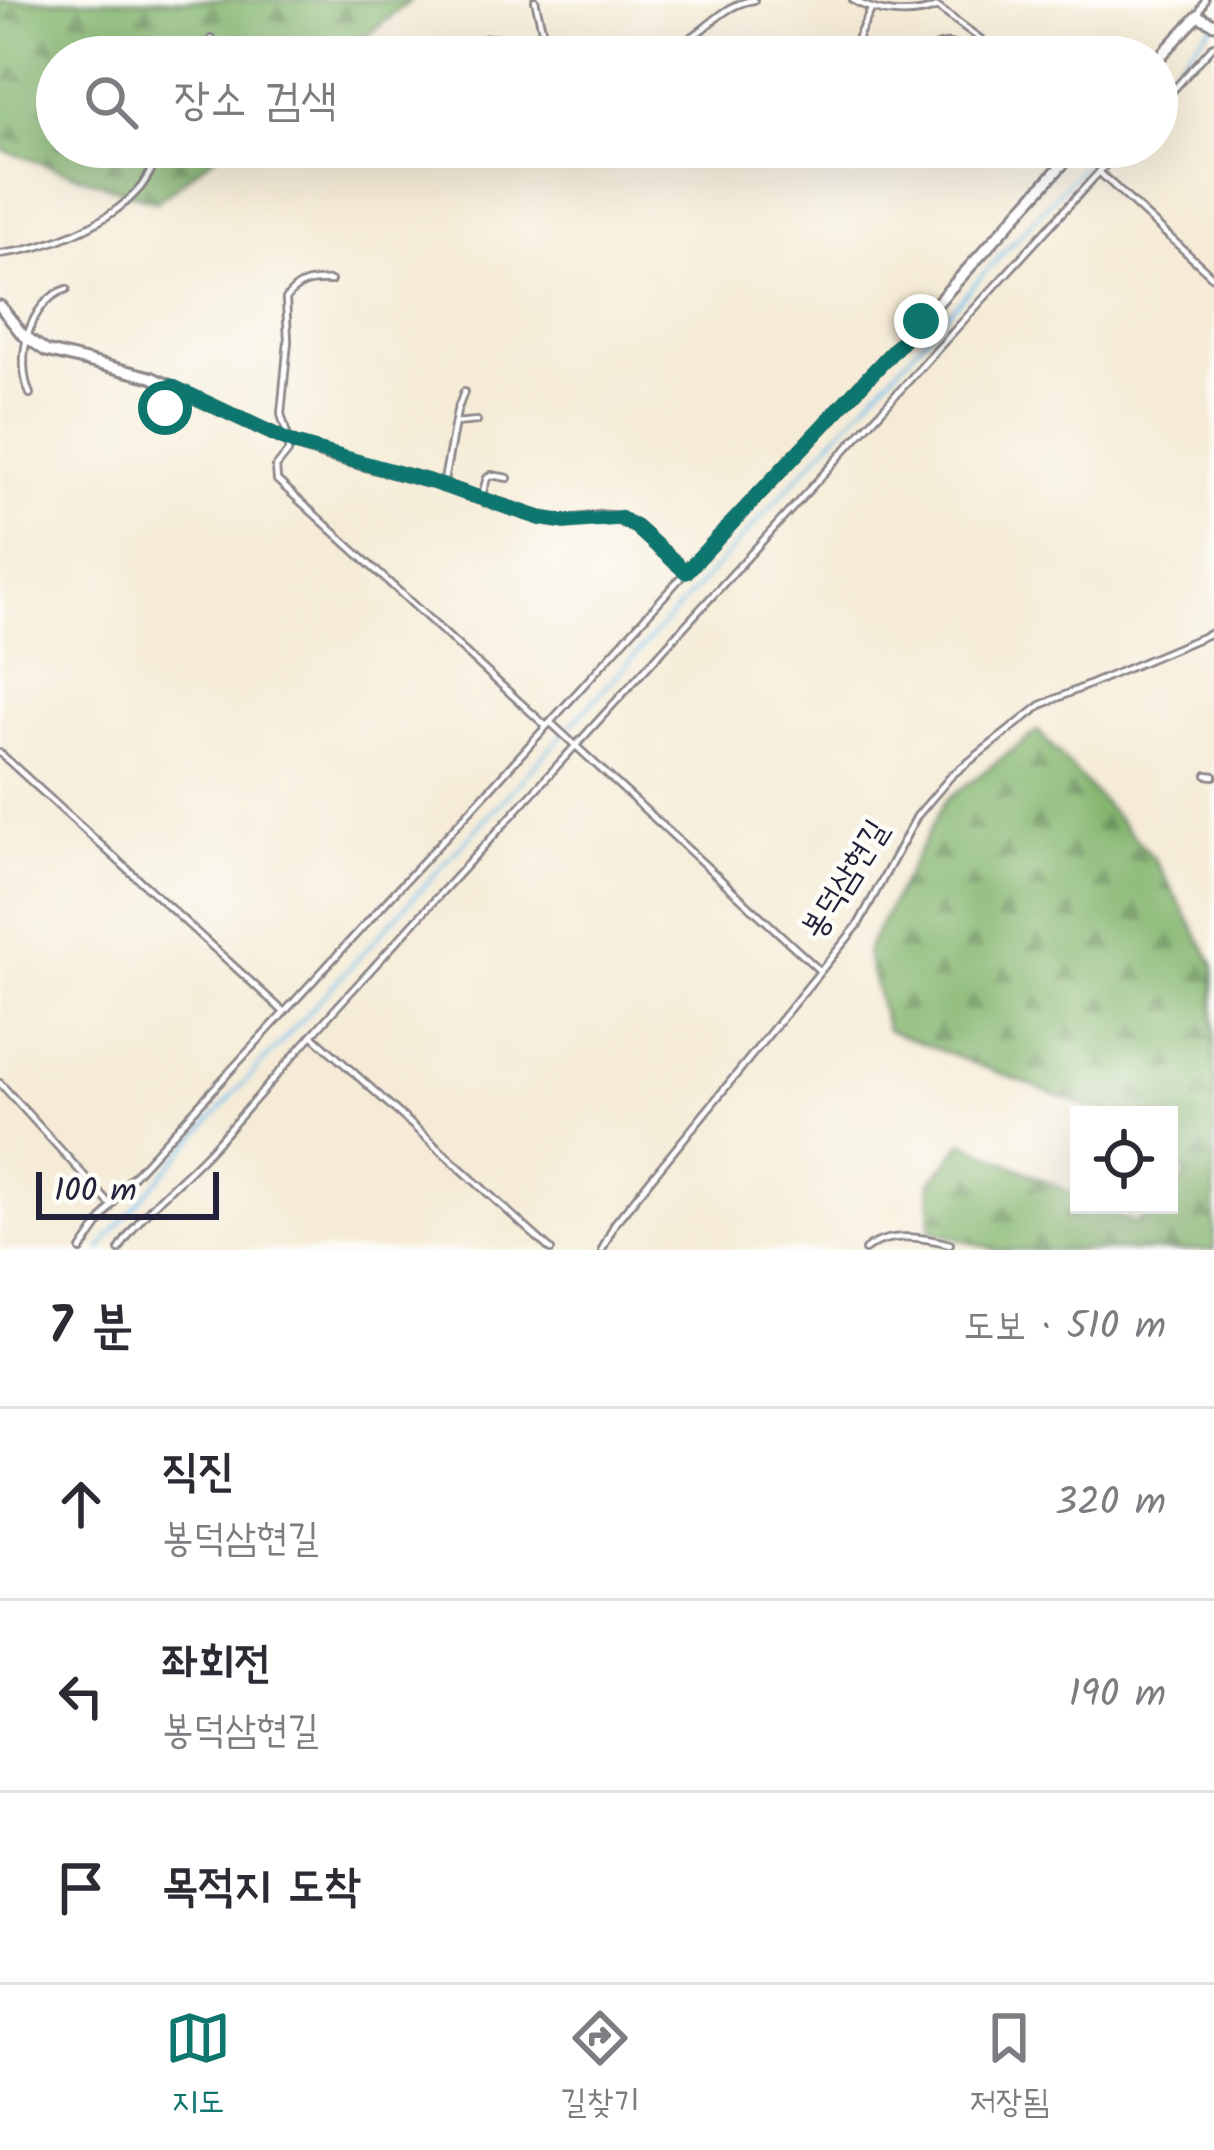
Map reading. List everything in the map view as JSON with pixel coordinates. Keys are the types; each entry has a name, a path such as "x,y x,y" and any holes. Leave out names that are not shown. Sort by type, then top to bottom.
{"street":[{"path":"1178,37 1198,16 1214,24"},
{"path":"0,306 27,338 46,351 151,377 325,454 540,518 565,522 620,518 686,572 1059,168"}],"lane":[{"path":"535,0 544,36"},
{"path":"692,36 730,6 754,0"},
{"path":"853,0 871,10 903,13 937,7"},
{"path":"929,0 977,36"},
{"path":"1198,16 1205,0"},
{"path":"858,36 871,10"},
{"path":"1178,85 1214,45"},
{"path":"0,254 46,244 110,214 142,186 152,168"},
{"path":"119,1250 148,1209 211,1149 574,743 1103,168"},
{"path":"1099,172 1214,278"},
{"path":"331,281 300,284 286,299 288,341 281,414 289,441 288,452 276,467 278,480 574,743 820,971"},
{"path":"30,394 23,375 27,338 44,304 67,289"},
{"path":"158,415 171,386"},
{"path":"443,486 464,392"},
{"path":"455,423 477,421"},
{"path":"481,498 487,478 508,478"},
{"path":"81,1250 127,1183 686,572"},
{"name":"봉덕삼현길","path":"602,1250 615,1223 858,925 917,816 952,775 1041,705 1214,632"},
{"path":"0,753 284,1013"},
{"path":"312,1035 551,1250"},
{"path":"0,1083 111,1205"},
{"path":"865,1250 886,1238 950,1244"}],"green space":[{"path":"0,0 411,0 366,36 36,36 36,161 0,149"},
{"path":"56,168 199,168 156,202"},
{"path":"1038,731 1155,860 1214,964 1214,1250 997,1250 930,1231 931,1182 963,1142 1070,1193 1070,1214 1114,1214 1136,1224 1147,1214 1178,1214 1178,1184 1187,1175 1178,1166 1178,1106 1085,1106 887,1030 866,952 945,801"}],"waterway":[{"path":"1178,62 1213,25"},
{"path":"101,1250 232,1096 1081,168"}],"route":[{"path":"165,408 171,386 295,444 540,518 565,522 620,518 686,572 921,321"}]}
